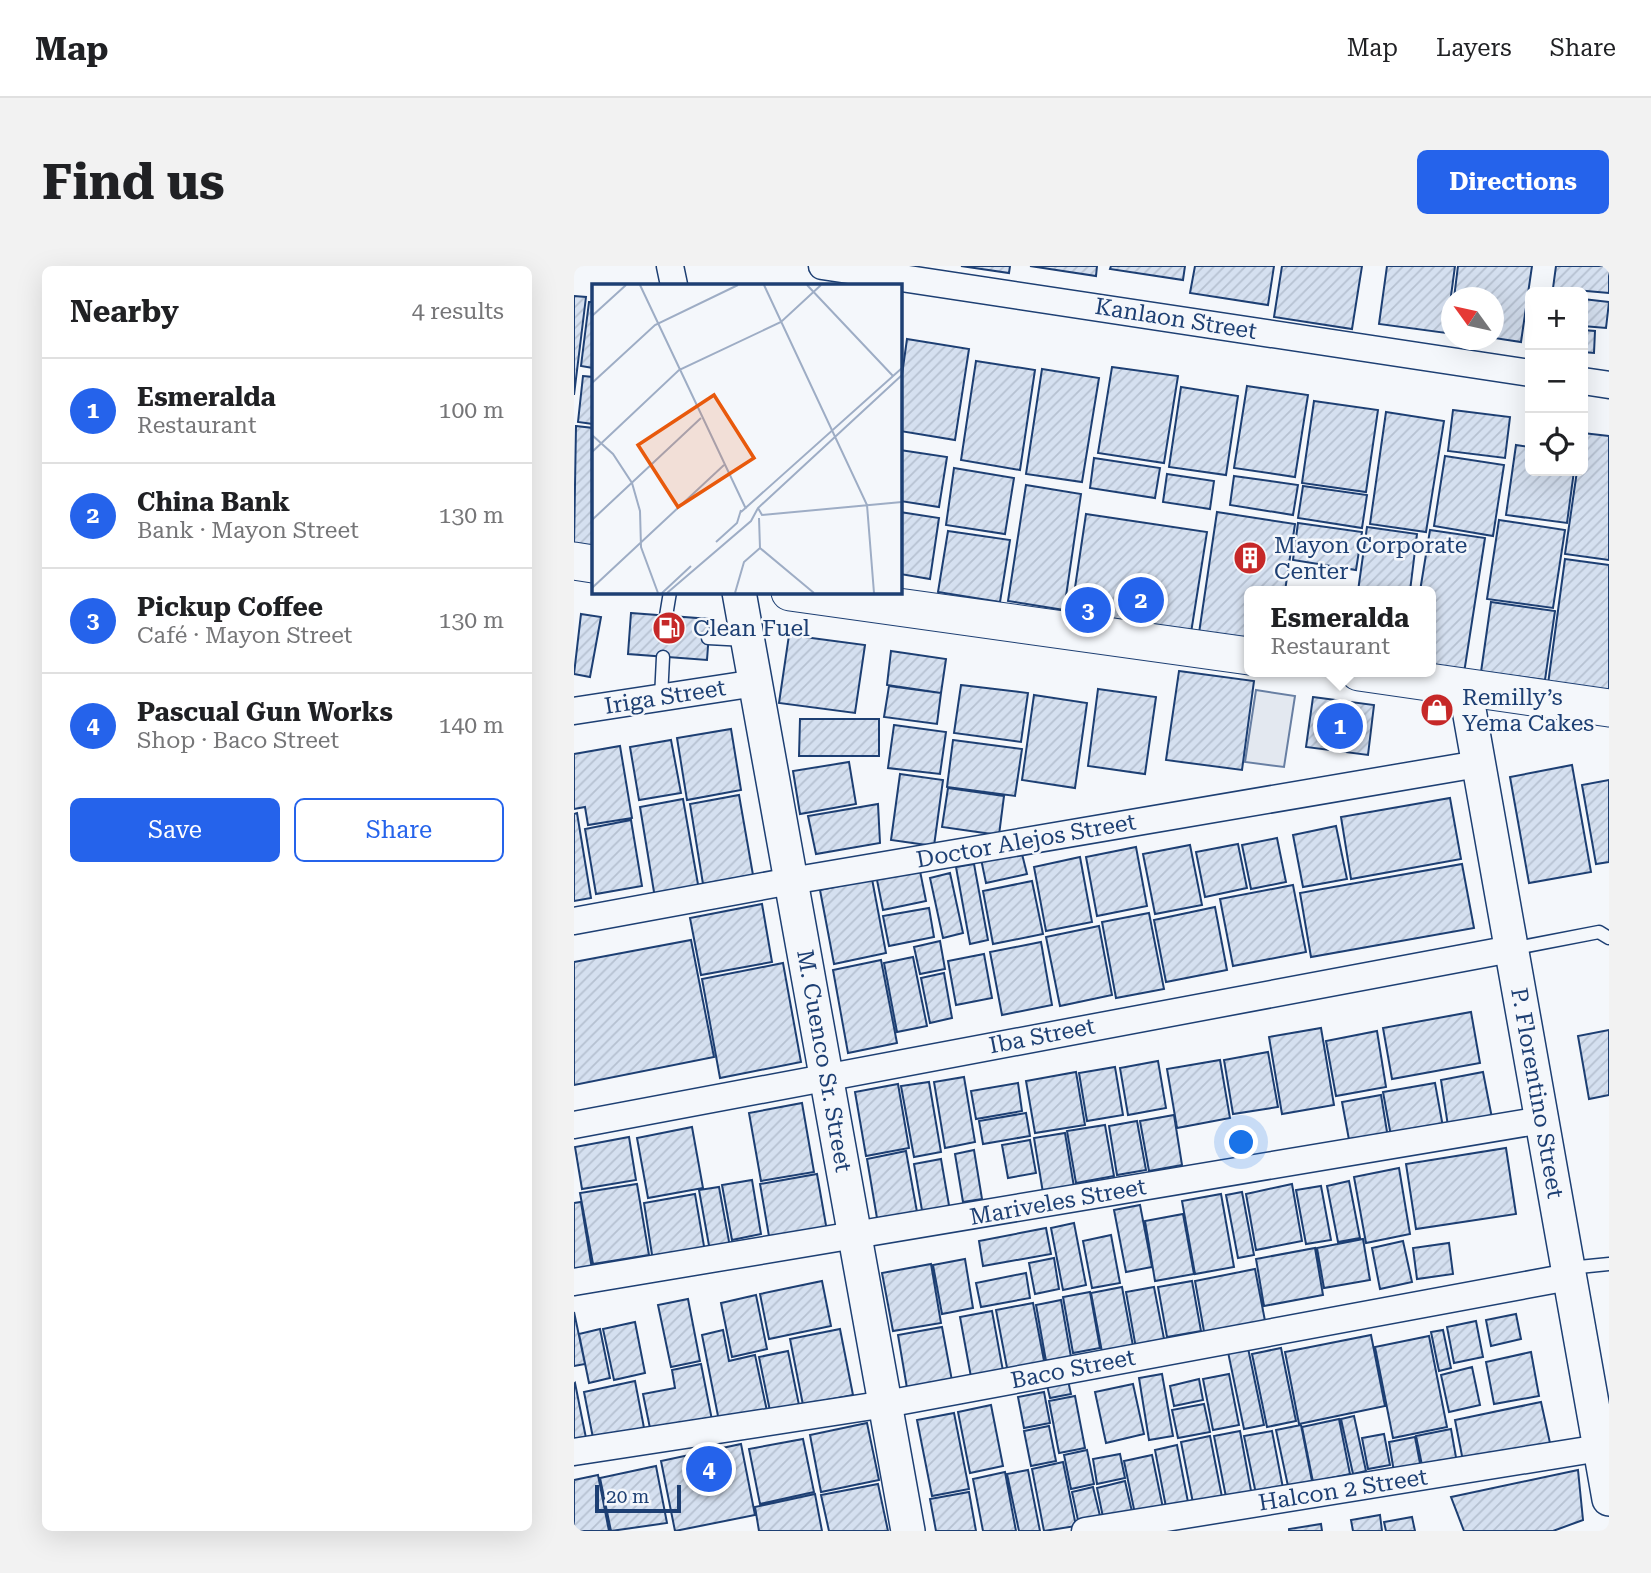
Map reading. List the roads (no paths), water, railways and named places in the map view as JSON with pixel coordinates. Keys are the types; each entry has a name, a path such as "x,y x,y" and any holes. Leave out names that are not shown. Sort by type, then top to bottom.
{"main road":[{"path":"574,561 592,564"},
{"path":"797,593 1244,655"},
{"path":"1394,677 1609,708"}],"street":[{"path":"670,266 674,284"},
{"name":"Kanlaon Street","path":"822,266 1525,372"},
{"path":"1588,382 1609,385"},
{"name":"M. Cuenco Sr. Street","path":"739,593 908,1531"},
{"name":"Iriga Street","path":"574,711 756,683"},
{"name":"P. Florentino Street","path":"1465,687 1478,764 1515,941 1542,1120 1609,1499"},
{"name":"Doctor Alejos Street","path":"574,921 791,881 1478,764"},
{"name":"Iba Street","path":"574,1125 1515,941"},
{"name":"Mariveles Street","path":"574,1282 856,1237 1542,1120"},
{"name":"Baco Street","path":"574,1452 886,1404 1569,1272"},
{"name":"Halcon 2 Street","path":"1085,1531 1600,1448"}],"lane":[{"path":"666,616 670,593"},
{"path":"708,638 747,640"},
{"path":"661,698 663,657"},
{"path":"1515,941 1599,932 1609,939"},
{"path":"1569,1272 1609,1264"}],"place":[{"name":"Mayon Corporate Center","path":"1250,558"},
{"name":"China Bank","path":"1141,600"},
{"name":"Pickup Coffee","path":"1088,610"},
{"name":"Clean Fuel","path":"669,628"},
{"name":"Remilly’s Yema Cakes","path":"1437,710"},
{"name":"Esmeralda","path":"1340,726"},
{"name":"Pascual Gun Works","path":"709,1469"}]}
